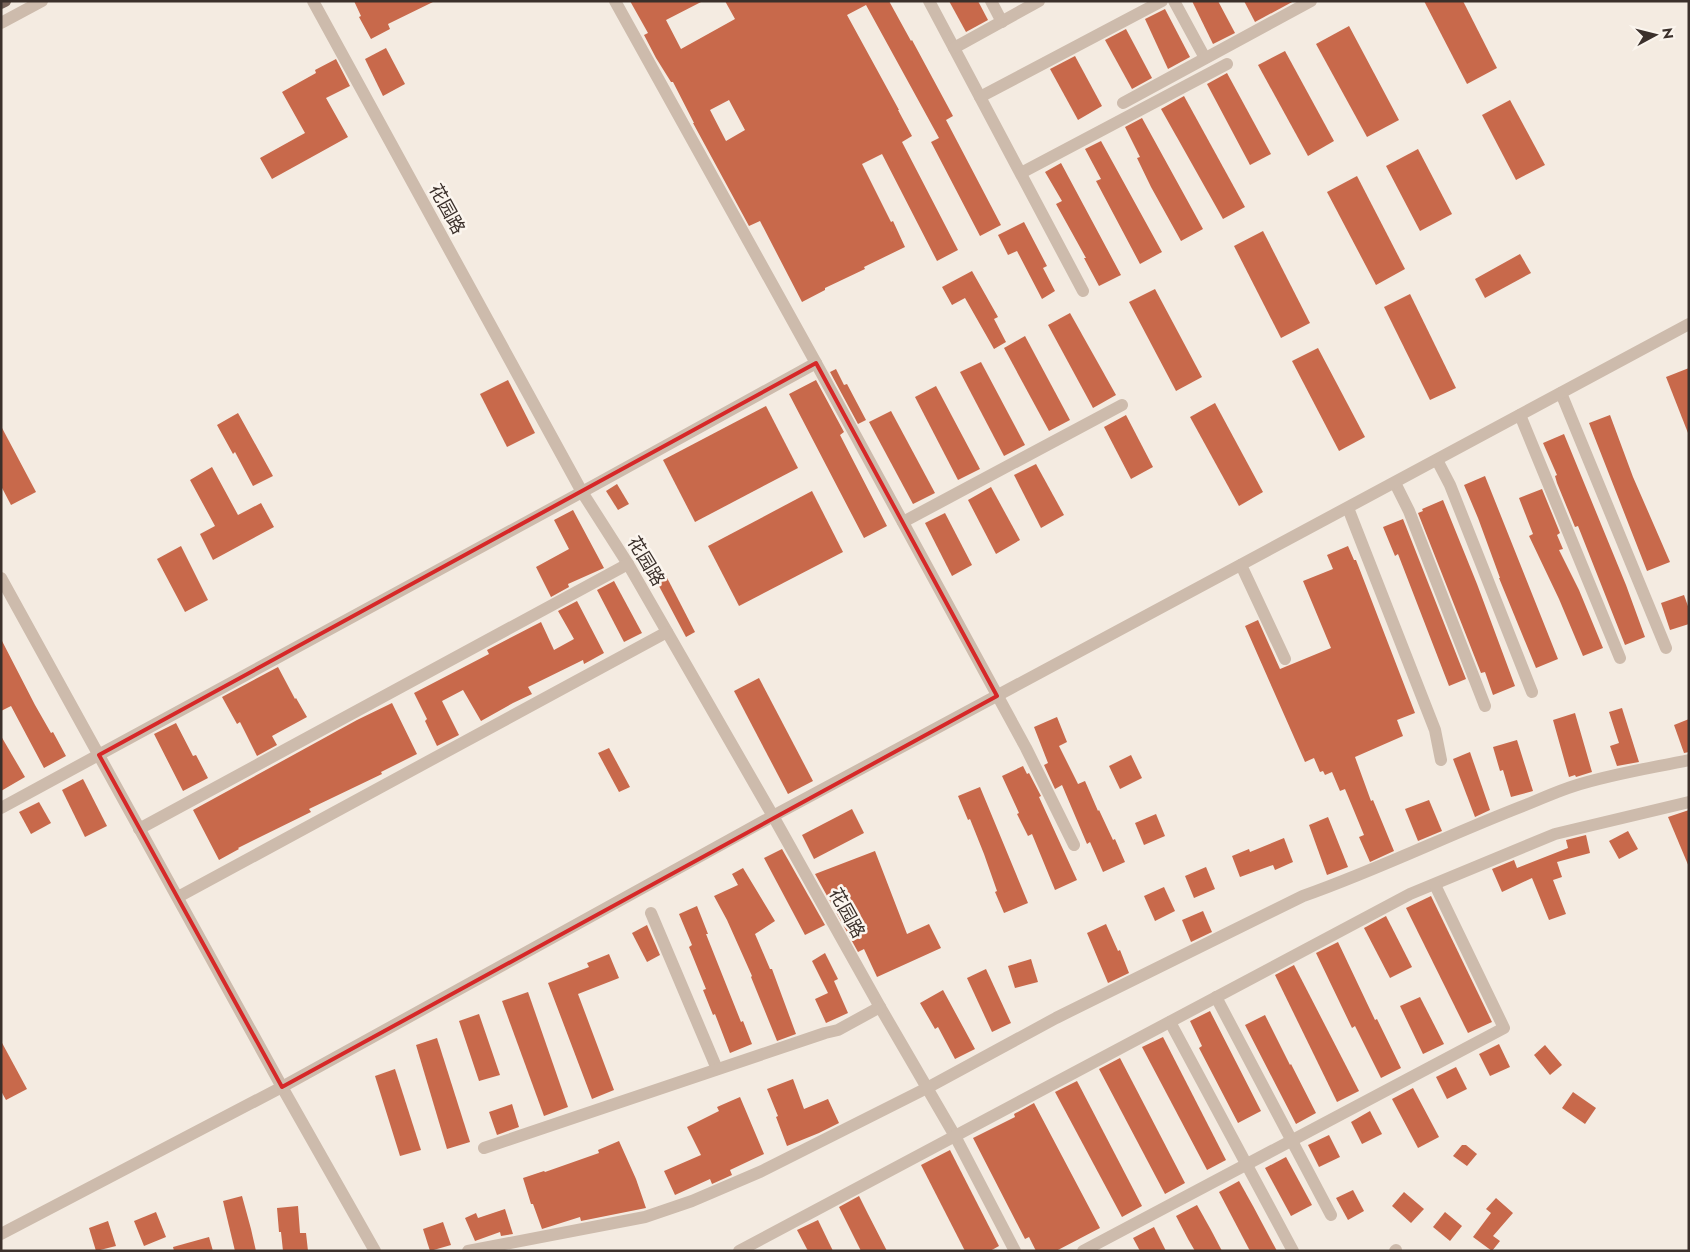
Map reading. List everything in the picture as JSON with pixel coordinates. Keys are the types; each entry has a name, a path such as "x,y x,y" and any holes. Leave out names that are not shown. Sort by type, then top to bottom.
{"main road":[{"path":"1,3 5,1"}],"street":[{"path":"1,24 42,1"},
{"name":"花园路","path":"313,1 582,492 628,564 668,632 955,1136 1015,1251"},
{"path":"616,1 1026,748 1074,846"},
{"path":"929,1 1083,291"},
{"path":"991,1 1002,22"},
{"path":"954,48 1039,1"},
{"path":"980,97 1162,1"},
{"path":"1174,1 1205,58"},
{"path":"1123,102 1311,1"},
{"path":"1021,173 1227,64"},
{"path":"1,1234 282,1087 772,816 1689,324"},
{"path":"1,808 816,363"},
{"path":"1561,392 1666,648"},
{"path":"903,522 1122,405"},
{"path":"1520,415 1620,658"},
{"path":"1437,460 1450,485 1532,692"},
{"path":"1395,483 1409,511 1485,706"},
{"path":"1348,508 1434,730 1441,760"},
{"path":"139,829 628,564"},
{"path":"1241,565 1285,659"},
{"path":"1,578 374,1251"},
{"path":"178,897 668,632"},
{"path":"468,1251 645,1217 692,1201 762,1171 927,1088 1056,1018 1303,896 1382,866 1473,825 1574,786 1689,760"},
{"path":"740,1251 1410,894 1555,834 1689,802"},
{"path":"1084,1251 1504,1028 1435,885"},
{"path":"651,913 717,1069"},
{"path":"1216,997 1332,1214"},
{"path":"484,1148 838,1030 880,1007"},
{"path":"1170,1022 1292,1251"}],"highlighted area":[{"path":"816,363 997,696 282,1087 99,755"}],"building":[{"path":"354,1 435,1 388,24 390,29 371,39 359,17 361,16"},
{"path":"630,1 703,1 666,20 681,49 735,19 725,1 889,1 953,116 946,120 1001,225 980,236 931,142 939,138 866,5 847,15 912,136 902,142 958,250 937,261 882,154 862,164 905,247 864,267 865,269 825,288 825,290 802,302 760,221 749,226 673,82 671,82 656,58 644,35 648,33","holes":["729,100 745,130 726,141 710,110"]},
{"path":"949,1 978,1 988,20 966,32"},
{"path":"1192,1 1218,1 1235,33 1213,44"},
{"path":"1244,1 1294,1 1255,22"},
{"path":"1424,1 1463,1 1497,68 1467,84"},
{"path":"1165,9 1190,57 1168,69 1145,19"},
{"path":"1349,26 1399,120 1367,137 1316,44"},
{"path":"1126,29 1152,78 1132,89 1105,40"},
{"path":"386,48 405,84 383,96 365,59"},
{"path":"1285,51 1334,141 1308,156 1258,65"},
{"path":"1075,56 1102,106 1078,120 1050,69"},
{"path":"336,59 350,86 326,98 348,137 272,179 260,158 305,133 282,92 316,73 315,70"},
{"path":"1227,73 1271,154 1250,165 1207,84"},
{"path":"1184,96 1245,207 1223,219 1161,109"},
{"path":"1510,100 1545,165 1516,180 1482,115"},
{"path":"1142,118 1203,229 1181,241 1151,187 1137,158 1140,157 1125,127"},
{"path":"1101,141 1162,252 1140,264 1096,181 1101,179 1085,149"},
{"path":"1418,149 1452,214 1420,231 1386,166"},
{"path":"1061,163 1121,275 1099,286 1056,204 1062,201 1045,172"},
{"path":"1357,176 1405,269 1376,285 1327,192"},
{"path":"1024,222 1047,266 1043,268 1055,291 1042,299 1017,251 1008,255 998,235"},
{"path":"1263,231 1310,323 1281,338 1234,246"},
{"path":"1520,254 1531,273 1485,298 1475,279"},
{"path":"972,271 998,317 994,319 1006,342 994,349 965,298 952,305 942,287"},
{"path":"1155,289 1202,377 1176,391 1129,302"},
{"path":"1410,294 1456,388 1430,400 1384,307"},
{"path":"1070,313 1116,395 1093,408 1048,325"},
{"path":"1025,336 1070,420 1049,431 1004,348"},
{"path":"1318,348 1365,437 1339,451 1292,361"},
{"path":"981,362 1025,445 1004,456 960,372"},
{"path":"1689,368 1689,433 1688,433 1666,377"},
{"path":"836,369 844,385 847,384 866,420 858,424 830,372"},
{"path":"508,380 535,433 507,447 480,394"},
{"path":"816,380 844,432 840,435 887,526 864,538 789,394"},
{"path":"936,386 980,469 958,480 915,397"},
{"path":"1215,403 1263,492 1239,506 1190,417"},
{"path":"766,406 798,468 695,522 663,460"},
{"path":"891,411 935,493 913,504 869,422"},
{"path":"238,413 273,476 253,486 235,452 233,454 217,425"},
{"path":"1126,415 1153,467 1131,479 1104,427"},
{"path":"1610,415 1633,477 1670,562 1647,571 1589,423"},
{"path":"1,426 36,492 11,505 1,486"},
{"path":"1564,434 1626,585 1645,637 1625,645 1578,526 1575,527 1557,483 1555,476 1557,475 1543,443"},
{"path":"1036,464 1064,515 1041,528 1014,475"},
{"path":"212,467 238,515 261,503 274,527 213,560 200,534 215,526 190,480"},
{"path":"1485,476 1558,659 1536,668 1464,485"},
{"path":"617,484 629,504 618,510 606,491"},
{"path":"991,487 1020,540 996,554 968,500"},
{"path":"1542,489 1560,533 1557,535 1563,549 1559,550 1579,590 1603,648 1583,656 1559,599 1529,536 1533,534 1519,498"},
{"path":"812,491 843,552 739,606 708,546"},
{"path":"1443,500 1515,686 1493,695 1485,672 1481,673 1418,513 1423,511 1422,509"},
{"path":"573,510 604,568 568,584 569,587 551,597 536,567 569,549 554,520"},
{"path":"945,513 972,565 952,576 925,523"},
{"path":"1403,519 1466,679 1449,686 1398,554 1395,556 1383,527"},
{"path":"181,546 208,600 185,612 157,559"},
{"path":"1348,546 1354,560 1356,560 1415,713 1397,720 1403,736 1355,757 1371,801 1373,800 1394,851 1370,862 1359,837 1364,835 1345,789 1340,791 1332,772 1325,775 1323,771 1320,772 1314,758 1305,762 1245,626 1258,620 1280,669 1331,648 1303,581 1333,569 1327,555"},
{"path":"662,568 695,632 686,637 652,573"},
{"path":"614,581 642,633 624,642 597,590"},
{"path":"1684,595 1689,609 1689,624 1670,630 1661,603"},
{"path":"577,601 604,653 584,664 583,660 528,687 532,694 481,721 463,690 442,701 459,735 437,746 425,721 427,719 414,693 489,654 487,650 541,622 554,650 574,639 558,611"},
{"path":"1,639 35,705 66,756 44,768 11,706 1,711"},
{"path":"278,667 307,717 272,736 277,745 257,756 240,722 237,724 222,697"},
{"path":"759,678 813,781 788,794 734,691"},
{"path":"392,703 417,754 381,772 382,774 309,809 311,812 238,848 219,860 193,810 357,720"},
{"path":"1622,708 1639,762 1617,766 1610,746 1619,743 1609,712"},
{"path":"1575,713 1592,772 1569,777 1553,720"},
{"path":"1057,717 1067,742 1059,746 1078,784 1085,781 1098,811 1113,840 1115,839 1125,862 1103,872 1090,842 1087,844 1062,785 1055,789 1044,765 1048,763 1034,727"},
{"path":"1689,719 1689,752 1684,753 1674,725"},
{"path":"176,723 193,756 196,755 208,778 183,791 154,734"},
{"path":"1,736 25,777 1,791"},
{"path":"1517,740 1533,791 1511,797 1503,770 1500,771 1493,747"},
{"path":"609,748 630,787 619,792 598,753"},
{"path":"1470,752 1490,810 1475,817 1453,759"},
{"path":"1131,755 1142,778 1120,789 1109,766"},
{"path":"1023,766 1027,774 1029,773 1041,796 1039,797 1077,880 1055,890 1032,834 1028,836 1002,776"},
{"path":"83,779 107,826 85,837 62,790"},
{"path":"980,787 1028,903 1004,913 995,892 997,891 984,854 970,819 968,820 958,796"},
{"path":"1429,800 1442,831 1418,841 1405,809"},
{"path":"39,802 51,823 31,834 19,812"},
{"path":"852,809 864,833 814,859 802,835"},
{"path":"1689,810 1689,867 1668,817"},
{"path":"1156,814 1165,836 1144,845 1135,823"},
{"path":"1328,817 1348,867 1327,875 1309,825"},
{"path":"1628,831 1638,849 1619,859 1609,841"},
{"path":"1586,835 1590,853 1557,862 1562,877 1553,880 1566,914 1549,920 1532,878 1502,892 1492,869 1514,860 1517,868 1568,848 1566,840"},
{"path":"1284,838 1293,862 1275,870 1273,865 1240,877 1232,856 1249,849 1250,852"},
{"path":"782,849 825,925 805,935 764,858"},
{"path":"875,851 907,934 929,924 941,948 877,977 864,949 858,952 815,874"},
{"path":"1206,867 1215,889 1194,898 1185,876"},
{"path":"743,868 775,921 755,934 770,969 772,969 796,1034 777,1041 752,976 714,896 738,885 732,874"},
{"path":"1164,887 1175,911 1155,921 1144,896"},
{"path":"1431,896 1492,1022 1468,1033 1406,908"},
{"path":"697,906 708,934 706,934 741,1022 743,1021 752,1044 730,1053 715,1014 713,1015 703,990 706,989 689,947 692,945 679,914"},
{"path":"1203,911 1212,932 1191,942 1182,920"},
{"path":"1386,916 1412,967 1390,978 1364,928"},
{"path":"1106,924 1118,951 1120,950 1129,973 1108,983 1087,933"},
{"path":"647,925 660,955 647,962 632,933"},
{"path":"1338,942 1375,1020 1377,1019 1401,1068 1381,1078 1355,1026 1352,1028 1316,953"},
{"path":"825,953 838,979 834,981 848,1013 826,1023 815,999 828,993 812,961"},
{"path":"609,954 619,978 578,994 614,1090 592,1099 548,983 589,967 587,963"},
{"path":"1031,959 1038,982 1015,988 1008,966"},
{"path":"1294,965 1359,1091 1337,1102 1275,975"},
{"path":"986,969 1011,1023 992,1032 967,978"},
{"path":"943,990 975,1049 955,1059 938,1027 935,1029 920,1003"},
{"path":"528,992 568,1107 544,1116 502,1001"},
{"path":"1420,997 1444,1044 1423,1054 1400,1006"},
{"path":"1210,1011 1261,1111 1238,1123 1199,1048 1202,1046 1190,1021"},
{"path":"479,1014 500,1075 479,1081 459,1021"},
{"path":"1265,1015 1316,1113 1296,1124 1245,1025"},
{"path":"1163,1037 1226,1160 1207,1170 1142,1047"},
{"path":"437,1038 470,1142 447,1149 416,1045"},
{"path":"1,1041 27,1089 6,1100 1,1091"},
{"path":"1499,1044 1510,1067 1490,1076 1479,1054"},
{"path":"1545,1045 1562,1065 1550,1075 1534,1055"},
{"path":"1120,1058 1185,1183 1165,1194 1099,1069"},
{"path":"1456,1067 1467,1089 1447,1099 1436,1077"},
{"path":"395,1069 421,1150 400,1156 375,1076"},
{"path":"793,1079 804,1109 828,1099 839,1123 787,1146 767,1089"},
{"path":"1077,1081 1142,1206 1122,1217 1055,1092"},
{"path":"1413,1088 1439,1137 1418,1148 1392,1099"},
{"path":"1573,1092 1596,1108 1585,1124 1562,1108"},
{"path":"740,1097 764,1154 730,1170 732,1175 712,1184 710,1179 675,1195 664,1171 701,1155 687,1127 719,1111 717,1107"},
{"path":"1034,1103 1100,1228 1056,1251 1036,1251 1029,1237 1025,1239 973,1138 1015,1117 1014,1114"},
{"path":"512,1104 519,1127 497,1135 489,1112"},
{"path":"1370,1111 1382,1134 1362,1144 1351,1122"},
{"path":"1329,1135 1340,1157 1319,1167 1308,1145"},
{"path":"619,1141 636,1179 646,1208 581,1221 580,1217 542,1229 533,1204 531,1204 523,1178 599,1153 598,1150"},
{"path":"1462,1145 1466,1145 1477,1154 1467,1166 1453,1156"},
{"path":"950,1150 999,1246 990,1251 965,1251 921,1165"},
{"path":"1286,1157 1312,1205 1291,1216 1265,1168"},
{"path":"1239,1181 1277,1251 1250,1251 1219,1192"},
{"path":"1353,1190 1364,1211 1348,1220 1336,1198"},
{"path":"1404,1192 1424,1209 1411,1223 1392,1206"},
{"path":"242,1196 256,1251 235,1251 223,1201"},
{"path":"859,1196 887,1251 861,1251 839,1207"},
{"path":"1496,1198 1513,1213 1493,1236 1500,1241 1492,1251 1473,1237 1491,1213 1486,1209"},
{"path":"1197,1205 1222,1251 1195,1251 1188,1239 1176,1216"},
{"path":"298,1206 300,1233 306,1233 308,1251 283,1251 277,1208"},
{"path":"505,1209 513,1234 501,1236 500,1232 475,1241 465,1218 476,1213 478,1218"},
{"path":"156,1212 166,1237 144,1246 134,1221"},
{"path":"1445,1212 1462,1226 1450,1241 1433,1227"},
{"path":"818,1220 833,1251 808,1251 797,1230"},
{"path":"108,1221 116,1246 96,1251 89,1228"},
{"path":"443,1222 451,1245 430,1251 423,1229"},
{"path":"1154,1227 1166,1251 1140,1251 1133,1238"},
{"path":"209,1237 213,1251 174,1251 173,1247"}]}
